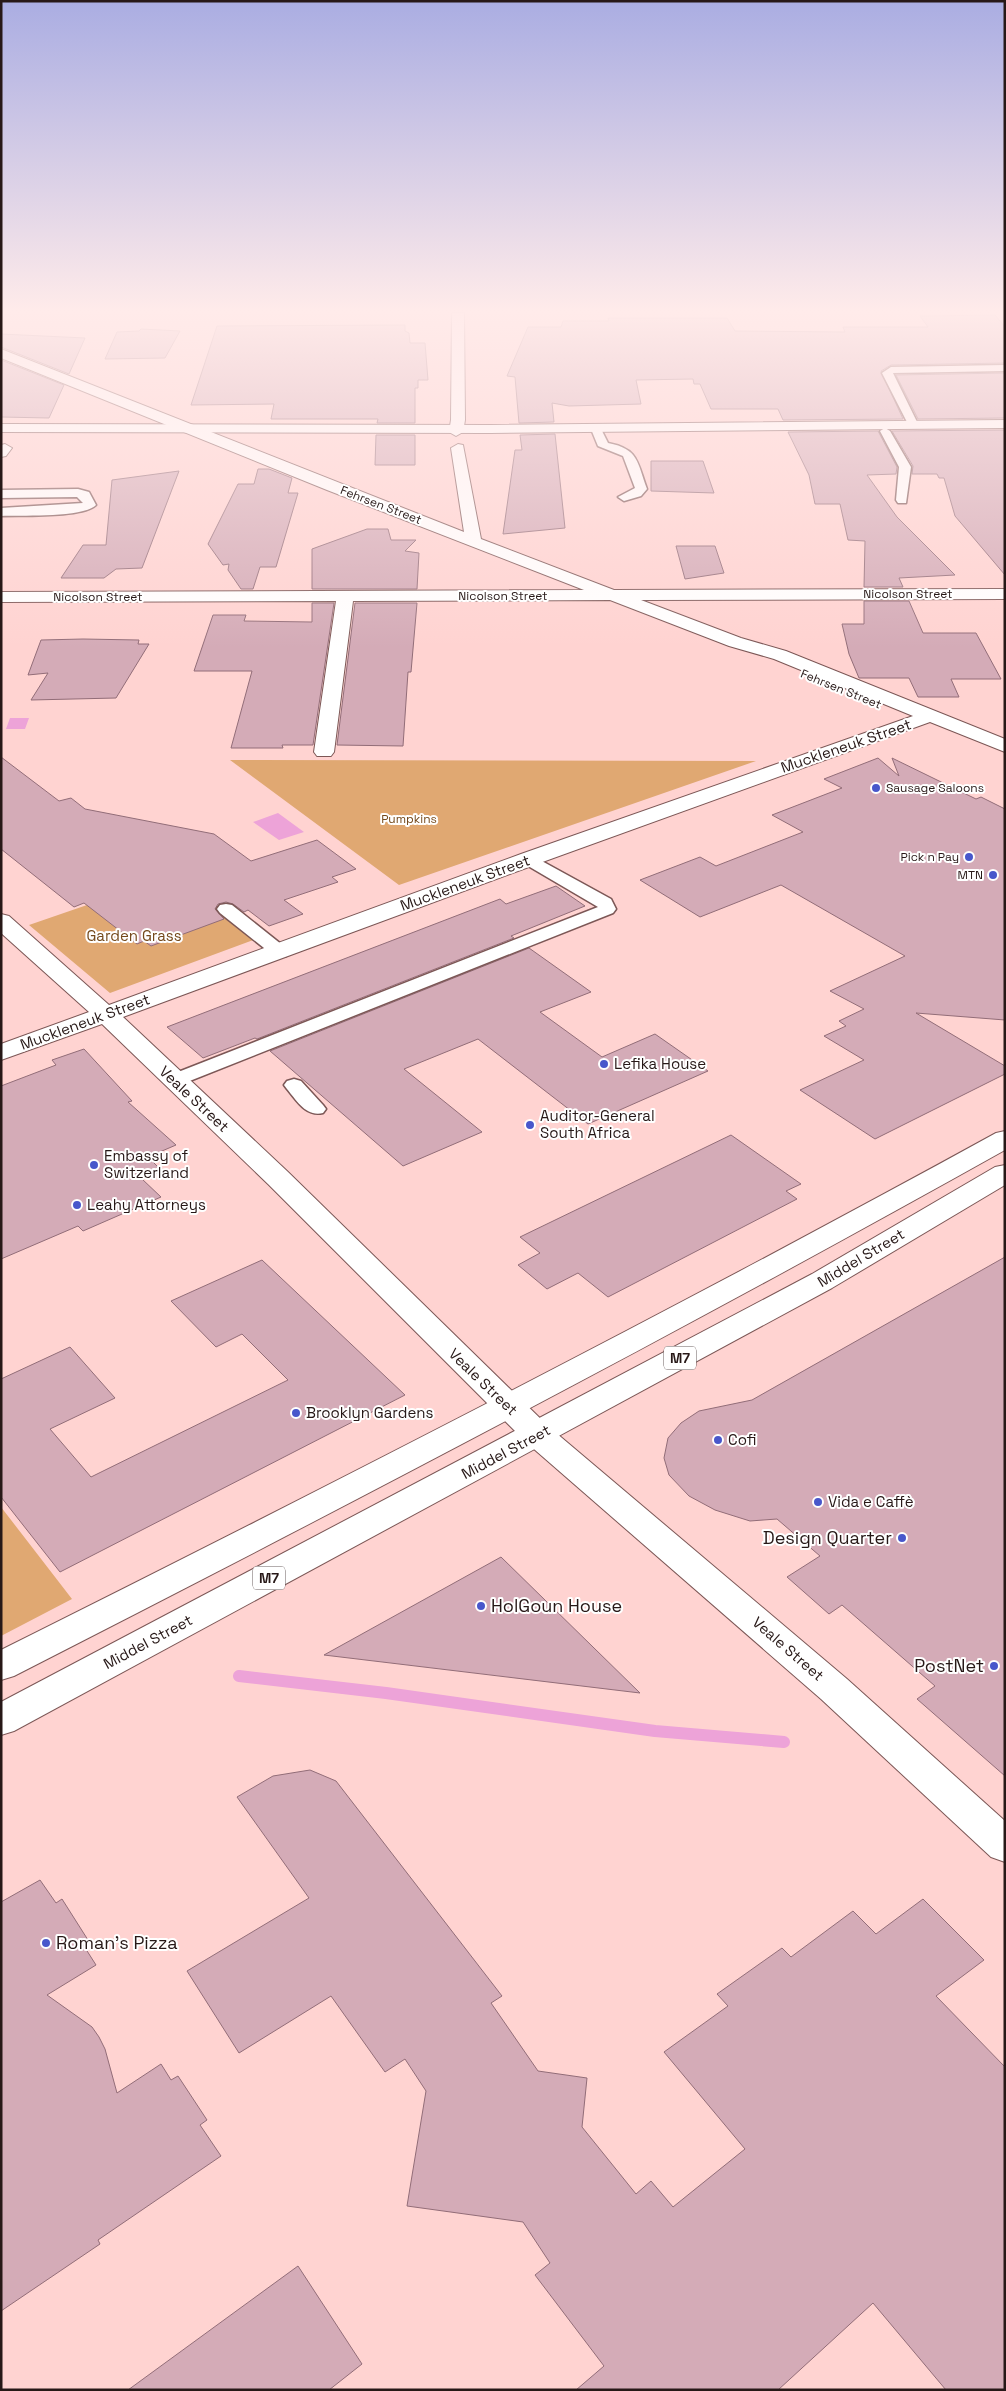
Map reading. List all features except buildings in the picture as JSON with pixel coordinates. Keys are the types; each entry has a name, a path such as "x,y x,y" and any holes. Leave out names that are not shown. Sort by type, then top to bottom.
{"street":[{"name":"Fehrsen Street","path":"178,425 734,642 780,665 1005,746"},
{"path":"457,425 456,436 473,541"},
{"path":"810,428 841,425"},
{"path":"1,428 186,428 456,436"},
{"path":"2,445 202,435 456,436 490,429 810,428 885,431 1005,431"},
{"name":"Nicolson Street","path":"1,598 1005,594"},
{"path":"324,752 345,597"},
{"name":"Fehrsen Street","path":"925,718 1005,755"},
{"name":"Muckleneuk Street","path":"1,1053 529,859 925,718"},
{"name":"Veale Street","path":"1,921 105,1014 278,1178 505,1405 834,1689 1005,1845"},
{"name":"M7","path":"1,1666 241,1544 828,1237 1005,1139"},
{"name":"Middel Street","path":"1,1720 538,1435 822,1281 1005,1174"}],"lane":[{"path":"596,429 604,446 620,449 628,454 641,489 637,493 624,497"},
{"path":"885,431 905,467 902,500"},
{"path":"1,494 78,493 85,495 90,505 78,509 1,512"},
{"path":"175,1080 607,910 605,903 529,859"},
{"path":"226,909 280,952"},
{"path":"294,1085 316,1109"}],"green space":[{"name":"Pumpkins","path":"230,760 756,761 399,885"},
{"name":"Garden Grass","path":"177,874 259,938 110,993 29,925"},
{"path":"1,1507 72,1599 1,1636"}],"shaded area":[{"path":"10,718 29,718 25,729 6,729"},
{"path":"278,813 304,832 279,840 253,822"}],"waterway":[{"path":"239,1676 386,1693 655,1731 784,1742"}],"place":[{"name":"Sausage Saloons","path":"876,788"},
{"name":"Pick n Pay","path":"969,857"},
{"name":"MTN","path":"993,875"},
{"name":"Lefika House","path":"604,1064"},
{"name":"Auditor-General South Africa","path":"530,1125"},
{"name":"Embassy of Switzerland","path":"94,1165"},
{"name":"Leahy Attorneys","path":"77,1205"},
{"name":"Brooklyn Gardens","path":"296,1413"},
{"name":"Cofi","path":"718,1440"},
{"name":"Vida e Caffè","path":"818,1502"},
{"name":"Design Quarter","path":"902,1538"},
{"name":"HolGoun House","path":"481,1606"},
{"name":"PostNet","path":"994,1666"},
{"name":"Roman's Pizza","path":"46,1943"}]}
